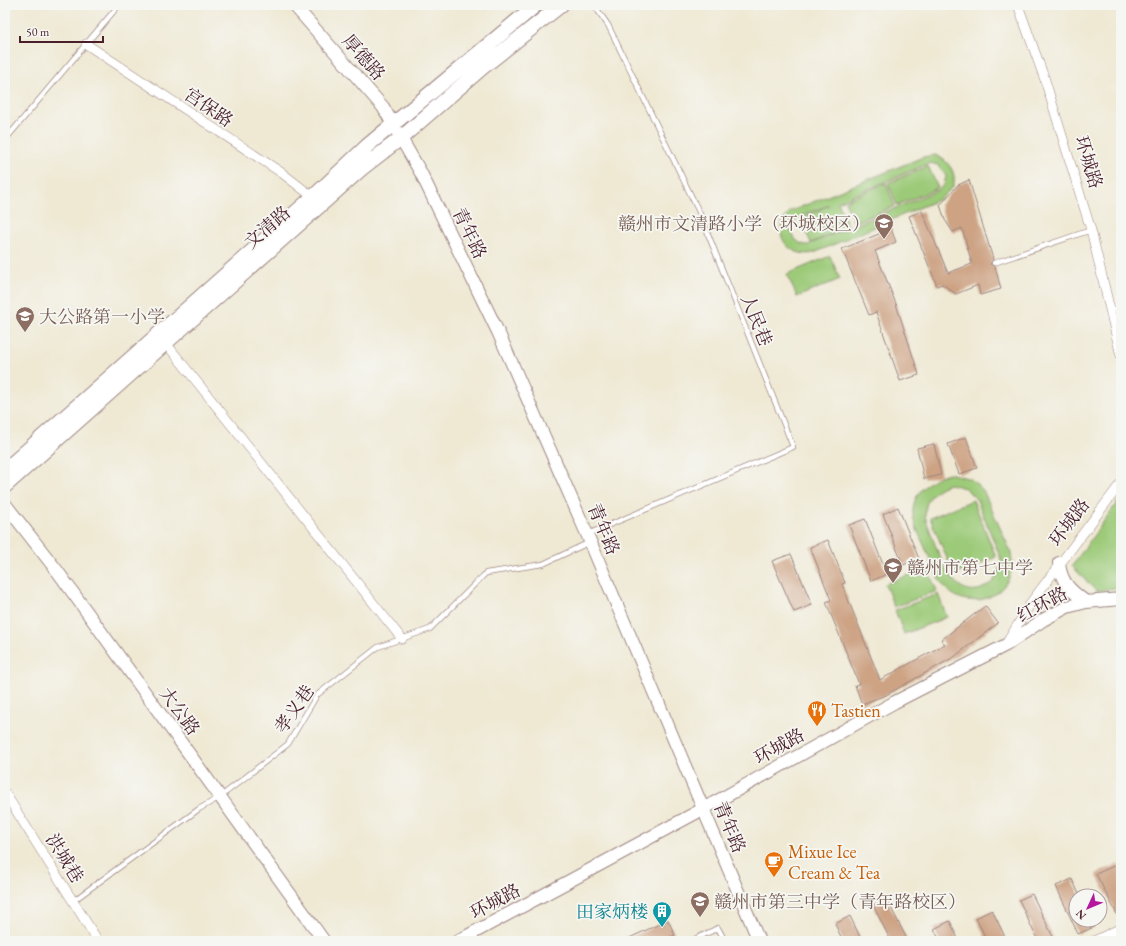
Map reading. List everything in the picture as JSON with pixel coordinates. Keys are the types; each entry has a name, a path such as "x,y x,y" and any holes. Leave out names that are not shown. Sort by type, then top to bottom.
{"main road":[{"name":"文清路","path":"5,470 313,197 367,146 536,5"},
{"name":"文清路","path":"5,486 361,169 401,138 483,67 561,5"}],"street":[{"name":"厚德路","path":"294,5 383,106 401,138"},
{"name":"环城路","path":"1018,5 1046,80 1091,230 1121,356"},
{"name":"宫保路","path":"86,44 282,173 313,197"},
{"name":"青年路","path":"401,138 421,173 499,334 588,538 759,941"},
{"path":"165,342 402,639"},
{"name":"环城路","path":"458,941 703,810 895,702 1006,645 1032,601 1059,563 1121,483"},
{"name":"大公路","path":"5,504 58,572 324,941"},
{"path":"1059,563 1060,575 1066,584 1074,593 1086,602"},
{"name":"红环路","path":"1006,645 1067,606 1086,602 1121,599"},
{"name":"洪城巷","path":"5,793 96,940"},
{"path":"1094,941 1121,928"}],"lane":[{"path":"5,140 119,5"},
{"name":"人民巷","path":"588,538 793,447 700,214 608,25 594,5"},
{"path":"994,263 1091,230"},
{"name":"孝义巷","path":"73,901 199,809 220,797 288,744 317,696 378,647 430,629 486,573 543,564 588,538"},
{"path":"691,941 718,928 725,941"}],"green space":[{"path":"935,155 940,157 948,164 953,172 953,187 940,199 814,253 805,254 796,252 789,248 784,242 781,235 781,227 784,219 791,211 923,157","holes":["930,163 938,165 946,176 944,185 938,190 808,245 799,243 792,234 792,226 800,217 829,205 800,219 811,243 848,226 838,202"]},
{"path":"928,166 938,188 897,205 888,183"},
{"path":"886,183 895,206 854,223 845,201"},
{"path":"830,256 840,279 797,297 787,274"},
{"path":"949,473 971,479 983,490 1010,550 1012,565 1008,581 1001,589 987,598 979,600 963,599 949,592 938,578 917,529 913,512 917,497 927,484","holes":["950,484 965,488 977,500 1001,559 999,572 995,579 989,585 973,590 963,588 954,580 946,569 934,542 925,513 927,502 939,489"]},
{"path":"1121,497 1121,587 1096,591 1072,566"},
{"path":"973,500 996,557 954,575 930,518"},
{"path":"927,568 937,591 894,607 885,584"},
{"path":"938,594 947,617 904,634 895,610"}],"building":[{"path":"969,180 993,259 990,264 995,267 1001,289 980,295 978,285 956,294 942,284 937,286 909,216 922,211 948,273 972,264 962,228 953,232 945,220 940,205 958,185"},
{"path":"891,229 896,242 875,251 896,304 919,375 900,381 876,312 869,315 842,249"},
{"path":"966,437 977,468 959,474 948,444"},
{"path":"934,444 941,475 924,479 917,448"},
{"path":"898,507 919,559 903,565 883,514"},
{"path":"865,519 884,567 890,573 871,581 849,525"},
{"path":"828,540 845,583 842,584 880,680 945,644 941,640 985,606 998,623 954,657 886,695 862,704 855,685 859,684 826,602 831,600 810,547"},
{"path":"791,554 812,605 794,612 772,561"},
{"path":"1118,864 1121,870 1121,922 1108,897 1108,888 1103,888 1096,874"},
{"path":"1072,879 1076,888 1068,888 1068,912 1056,886"},
{"path":"1032,894 1055,941 1038,941 1019,900"},
{"path":"886,898 908,941 891,941 873,905"},
{"path":"992,910 1007,941 987,941 976,918"},
{"path":"850,916 862,941 843,941 835,924"},
{"name":"田家炳楼","path":"668,920 675,935 661,941 623,941"},
{"path":"950,921 959,941 940,941 934,929"},
{"path":"1075,928 1092,928 1078,934"}],"place":[{"name":"赣州市文清路小学（环城校区）","path":"884,240"},
{"name":"大公路第一小学","path":"25,333"},
{"name":"赣州市第七中学","path":"893,584"},
{"name":"Tastien","path":"817,727"},
{"name":"Mixue Ice Cream & Tea","path":"774,878"},
{"name":"赣州市第三中学（青年路校区）","path":"700,918"},
{"name":"田家炳楼","path":"662,928"}]}
